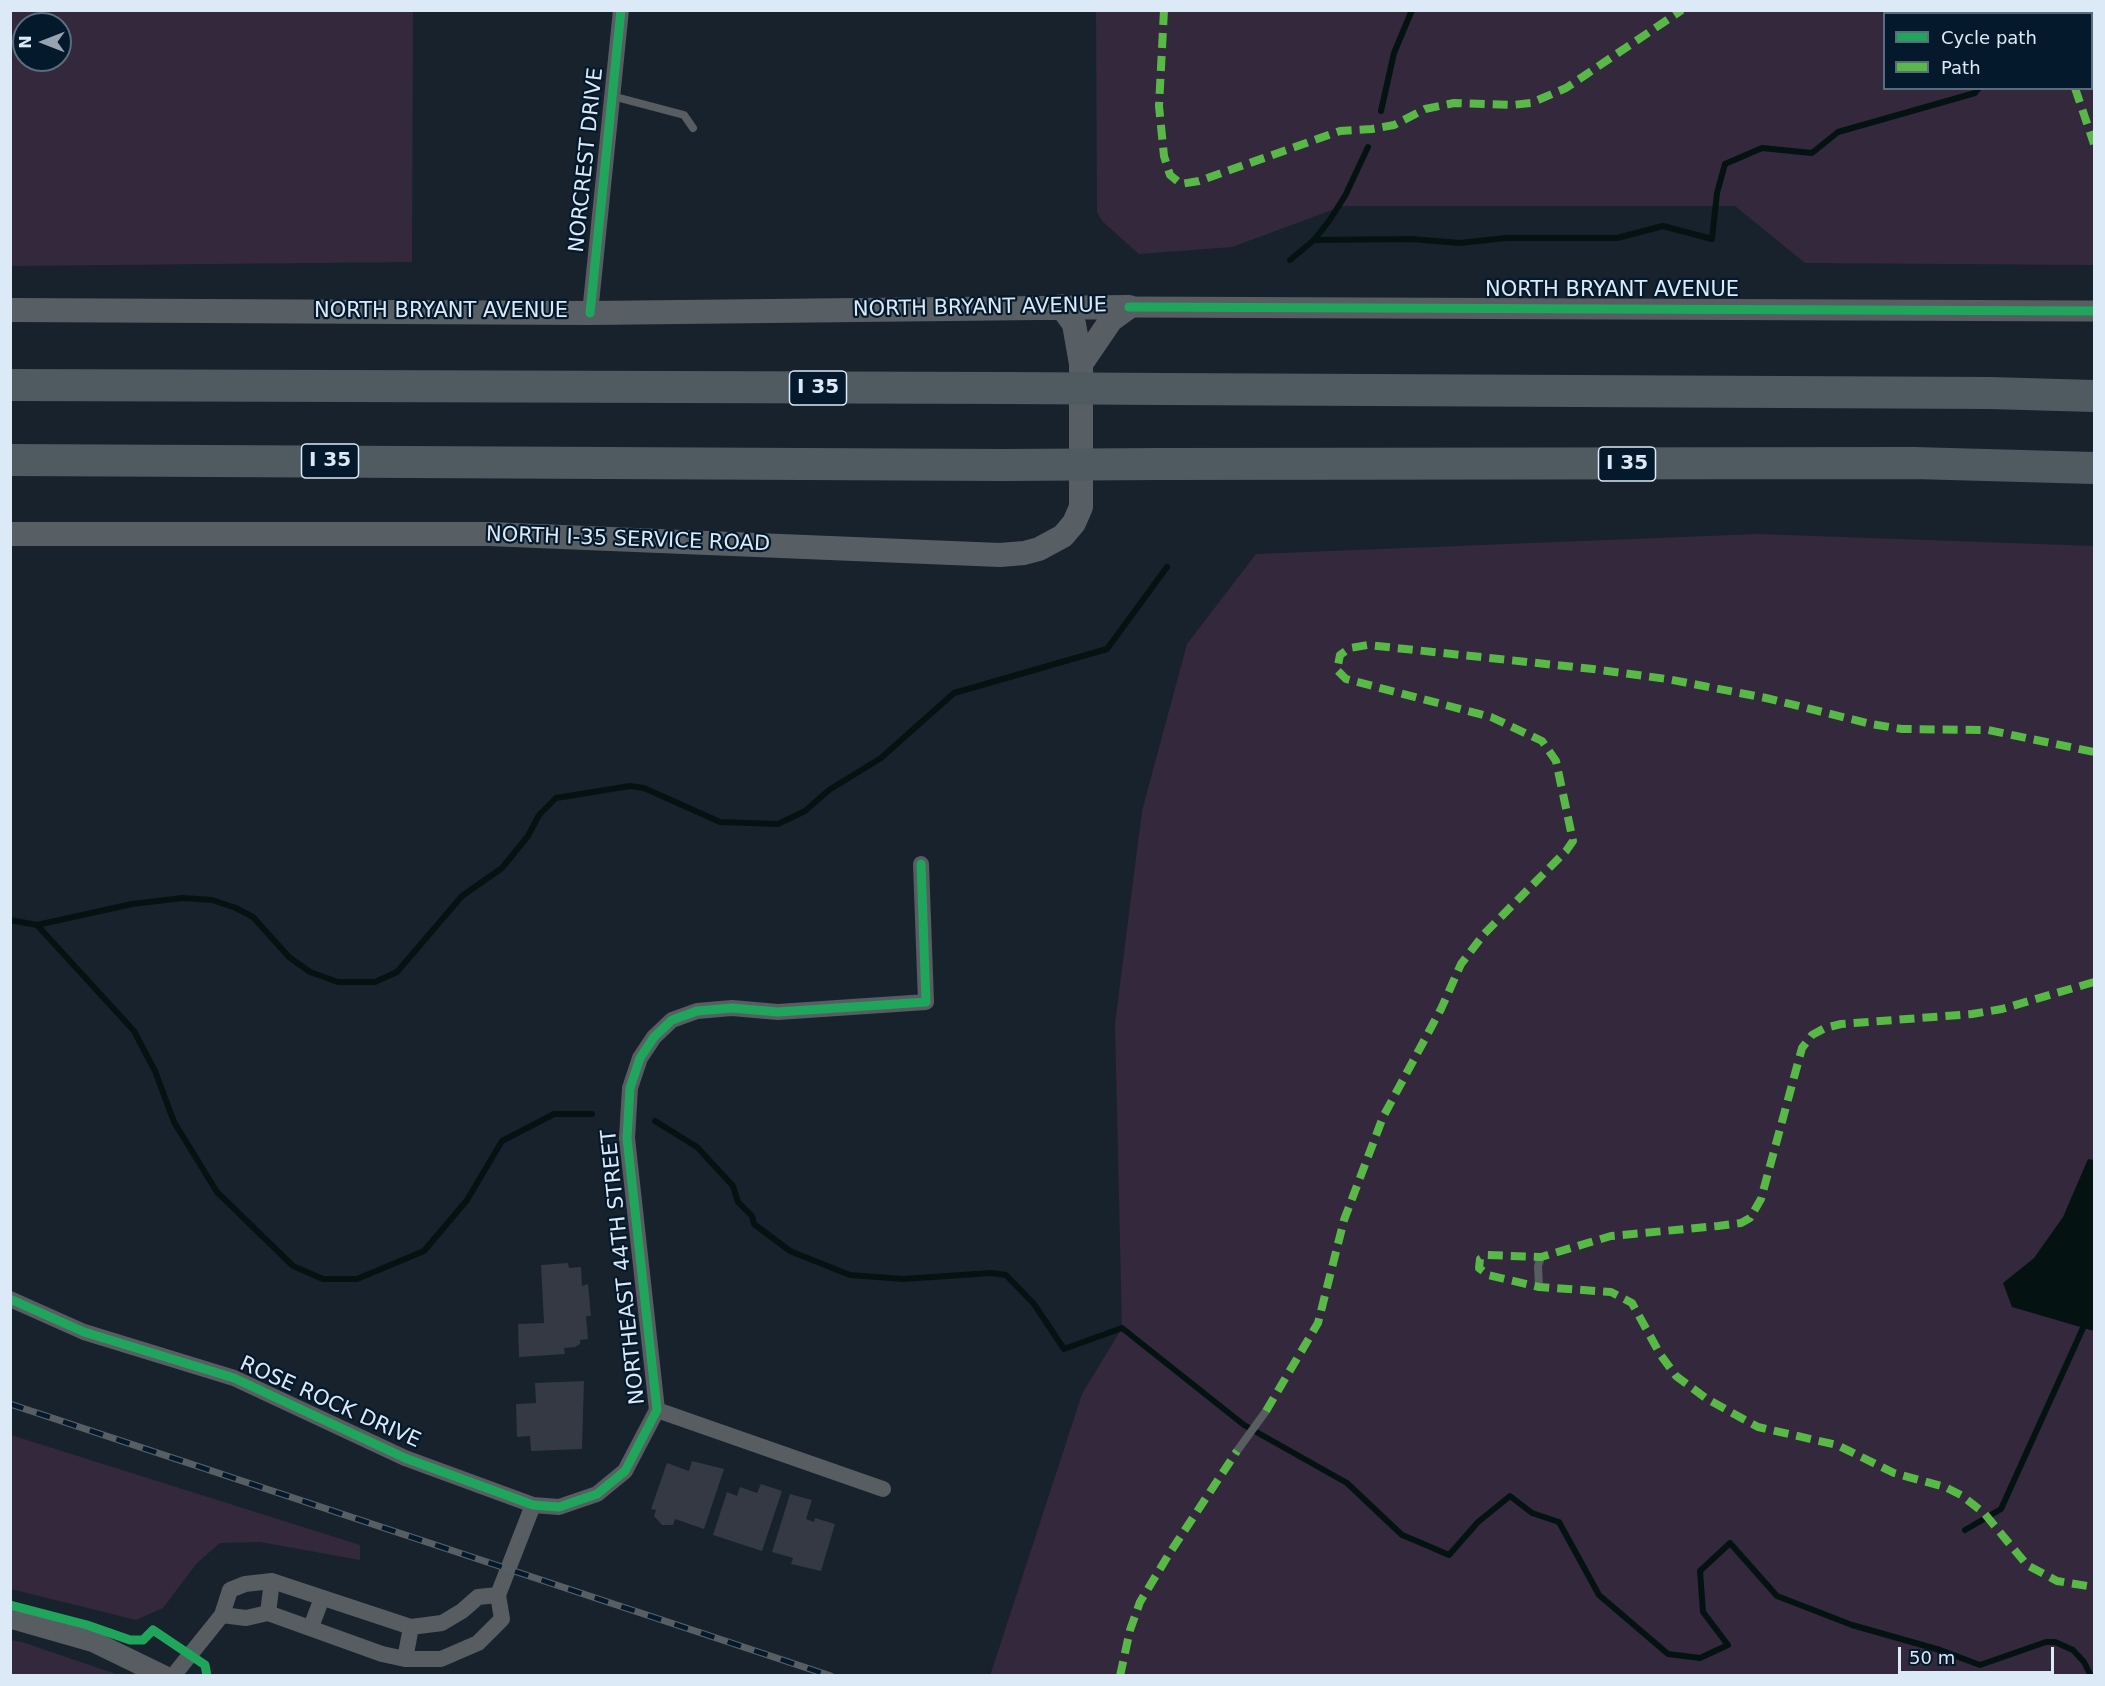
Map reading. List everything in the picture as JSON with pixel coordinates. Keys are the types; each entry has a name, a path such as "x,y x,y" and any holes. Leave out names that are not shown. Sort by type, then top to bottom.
{"highway":[{"name":"I 35","path":"10,385 1990,393 2094,396"},
{"name":"I 35","path":"10,460 1003,465 1914,463 2094,468"}],"main road":[{"name":"NORTH I-35 SERVICE ROAD","path":"10,534 489,534 1000,555 1024,553 1038,549 1063,536 1074,523 1081,507 1081,364 1074,324 1061,306"},
{"name":"NORTH BRYANT AVENUE","path":"10,310 590,313 1129,307"},
{"path":"1081,364 1111,320 1129,307"}],"street":[{"name":"NORCREST DRIVE","path":"590,313 621,10"},
{"name":"NORTH BRYANT AVENUE","path":"1129,307 2094,311"},
{"name":"NORTHEAST 44TH STREET","path":"533,1505 559,1507 597,1494 625,1471 657,1410 627,1137 630,1088 639,1058 654,1037 672,1020 698,1011 732,1008 778,1012 926,1002 921,864"},
{"name":"ROSE ROCK DRIVE","path":"10,1299 84,1332 234,1378 405,1458 533,1505"},
{"path":"657,1410 883,1489"},
{"path":"222,1616 246,1618 268,1613 382,1654 405,1659 441,1659 478,1643 502,1619 498,1595 533,1505"},
{"path":"173,1676 222,1616 230,1590 245,1584 272,1581 411,1627 442,1623 462,1611 478,1597 498,1595"},
{"path":"268,1613 272,1581"},
{"path":"311,1627 322,1598"},
{"path":"10,1618 94,1642 164,1676"},
{"path":"405,1659 411,1627"}],"lane":[{"path":"612,96 684,115 693,128"},
{"path":"1539,1287 1538,1266 1541,1257"},
{"path":"1238,1451 1266,1411"}],"shaded area":[{"path":"10,11 413,11 412,262 11,266"},
{"path":"1096,11 2094,11 2094,265 1805,263 1735,206 1343,206 1232,247 1139,254 1102,221 1097,212"},
{"path":"1758,534 2094,546 2094,1675 990,1676 1082,1394 1122,1328 1115,1024 1142,811 1187,644 1256,554"},
{"path":"2088,1159 2094,1160 2094,1331 2012,1307 2003,1283 2034,1258 2063,1217"},
{"path":"11,1435 360,1545 360,1560 260,1542 220,1543 197,1563 163,1608 136,1620 11,1589"},
{"path":"10,1640 22,1642 119,1675 11,1675"}],"building":[{"path":"568,1263 569,1268 581,1267 582,1286 588,1284 591,1316 586,1316 588,1339 580,1340 580,1344 575,1347 564,1348 565,1354 519,1357 518,1324 544,1323 541,1265"},
{"path":"584,1381 582,1449 531,1451 530,1436 517,1437 516,1404 536,1403 535,1383"},
{"path":"692,1461 724,1469 704,1529 675,1519 673,1525 662,1525 654,1516 656,1510 651,1509 667,1463 689,1471"},
{"path":"761,1484 782,1491 762,1551 713,1535 727,1492 737,1496 740,1487 757,1493"},
{"path":"790,1494 812,1500 806,1519 814,1522 815,1518 835,1524 821,1571 791,1564 793,1558 772,1552"}],"waterway":[{"path":"1381,111 1394,53 1412,10"},
{"path":"1314,240 1411,239 1460,243 1506,238 1617,238 1663,226 1712,239 1717,193 1725,164 1762,148 1812,153 1838,132 1975,93 1977,90"},
{"path":"1290,260 1314,240 1329,221 1345,196 1368,147"},
{"path":"10,920 37,925 132,904 183,898 212,900 236,908 253,917 289,957 310,972 338,982 375,982 397,972 462,896 502,868 528,836 539,815 556,798 630,786 644,788 720,822 778,824 805,811 829,790 881,758 954,693 1107,649 1167,567"},
{"path":"37,925 134,1031 155,1071 174,1122 217,1192 293,1266 323,1279 357,1279 424,1251 467,1200 502,1141 554,1114 592,1114"},
{"path":"655,1121 697,1147 733,1186 738,1202 752,1216 754,1224 790,1251 850,1275 903,1279 991,1273 1006,1275 1034,1304 1064,1349 1122,1328 1244,1425 1347,1483 1402,1535 1449,1555 1478,1522 1510,1496 1532,1513 1559,1522 1599,1595 1668,1654 1700,1658 1728,1645 1703,1612 1700,1571 1730,1543 1777,1596 1852,1625 1940,1650 1980,1665 2046,1642 2055,1642 2073,1650 2084,1662 2091,1676"},
{"path":"1965,1530 2001,1509 2083,1328"}],"railway":[{"path":"10,1404 831,1676"}],"marked path":[{"path":"1164,10 1159,106 1164,156 1170,175 1181,184 1199,181 1340,131 1394,125 1425,109 1454,103 1512,105 1531,103 1566,88 1682,10"},
{"path":"2076,90 2094,144"},
{"path":"1266,1411 1318,1323 1344,1220 1383,1117 1441,1009 1461,964 1484,934 1566,851 1573,841 1556,761 1542,741 1491,717 1346,679 1337,670 1340,655 1350,648 1368,645 1593,669 1667,679 1766,698 1871,724 1902,729 1988,730 2094,752"},
{"path":"2094,982 2002,1009 1972,1014 1841,1024 1825,1028 1812,1035 1802,1048 1761,1199 1750,1218 1741,1223 1718,1226 1611,1236 1541,1257 1487,1255 1480,1259 1479,1268 1488,1275 1539,1287 1611,1292 1632,1303 1660,1354 1676,1376 1707,1399 1758,1427 1837,1445 1894,1473 1945,1487 1961,1495 1984,1513 2027,1565 2057,1581 2094,1587"},
{"path":"1120,1676 1130,1630 1140,1602 1237,1451"}],"cycle path":[{"path":"590,313 621,10"},
{"path":"1129,307 2094,311"},
{"path":"10,1299 84,1332 234,1378 405,1458 533,1505 559,1507 597,1494 625,1471 657,1410 627,1138 630,1088 640,1058 654,1037 672,1020 697,1011 732,1008 778,1012 926,1002 921,864"},
{"path":"10,1605 87,1625 130,1640 143,1640 153,1630 205,1665 207,1676"}]}
